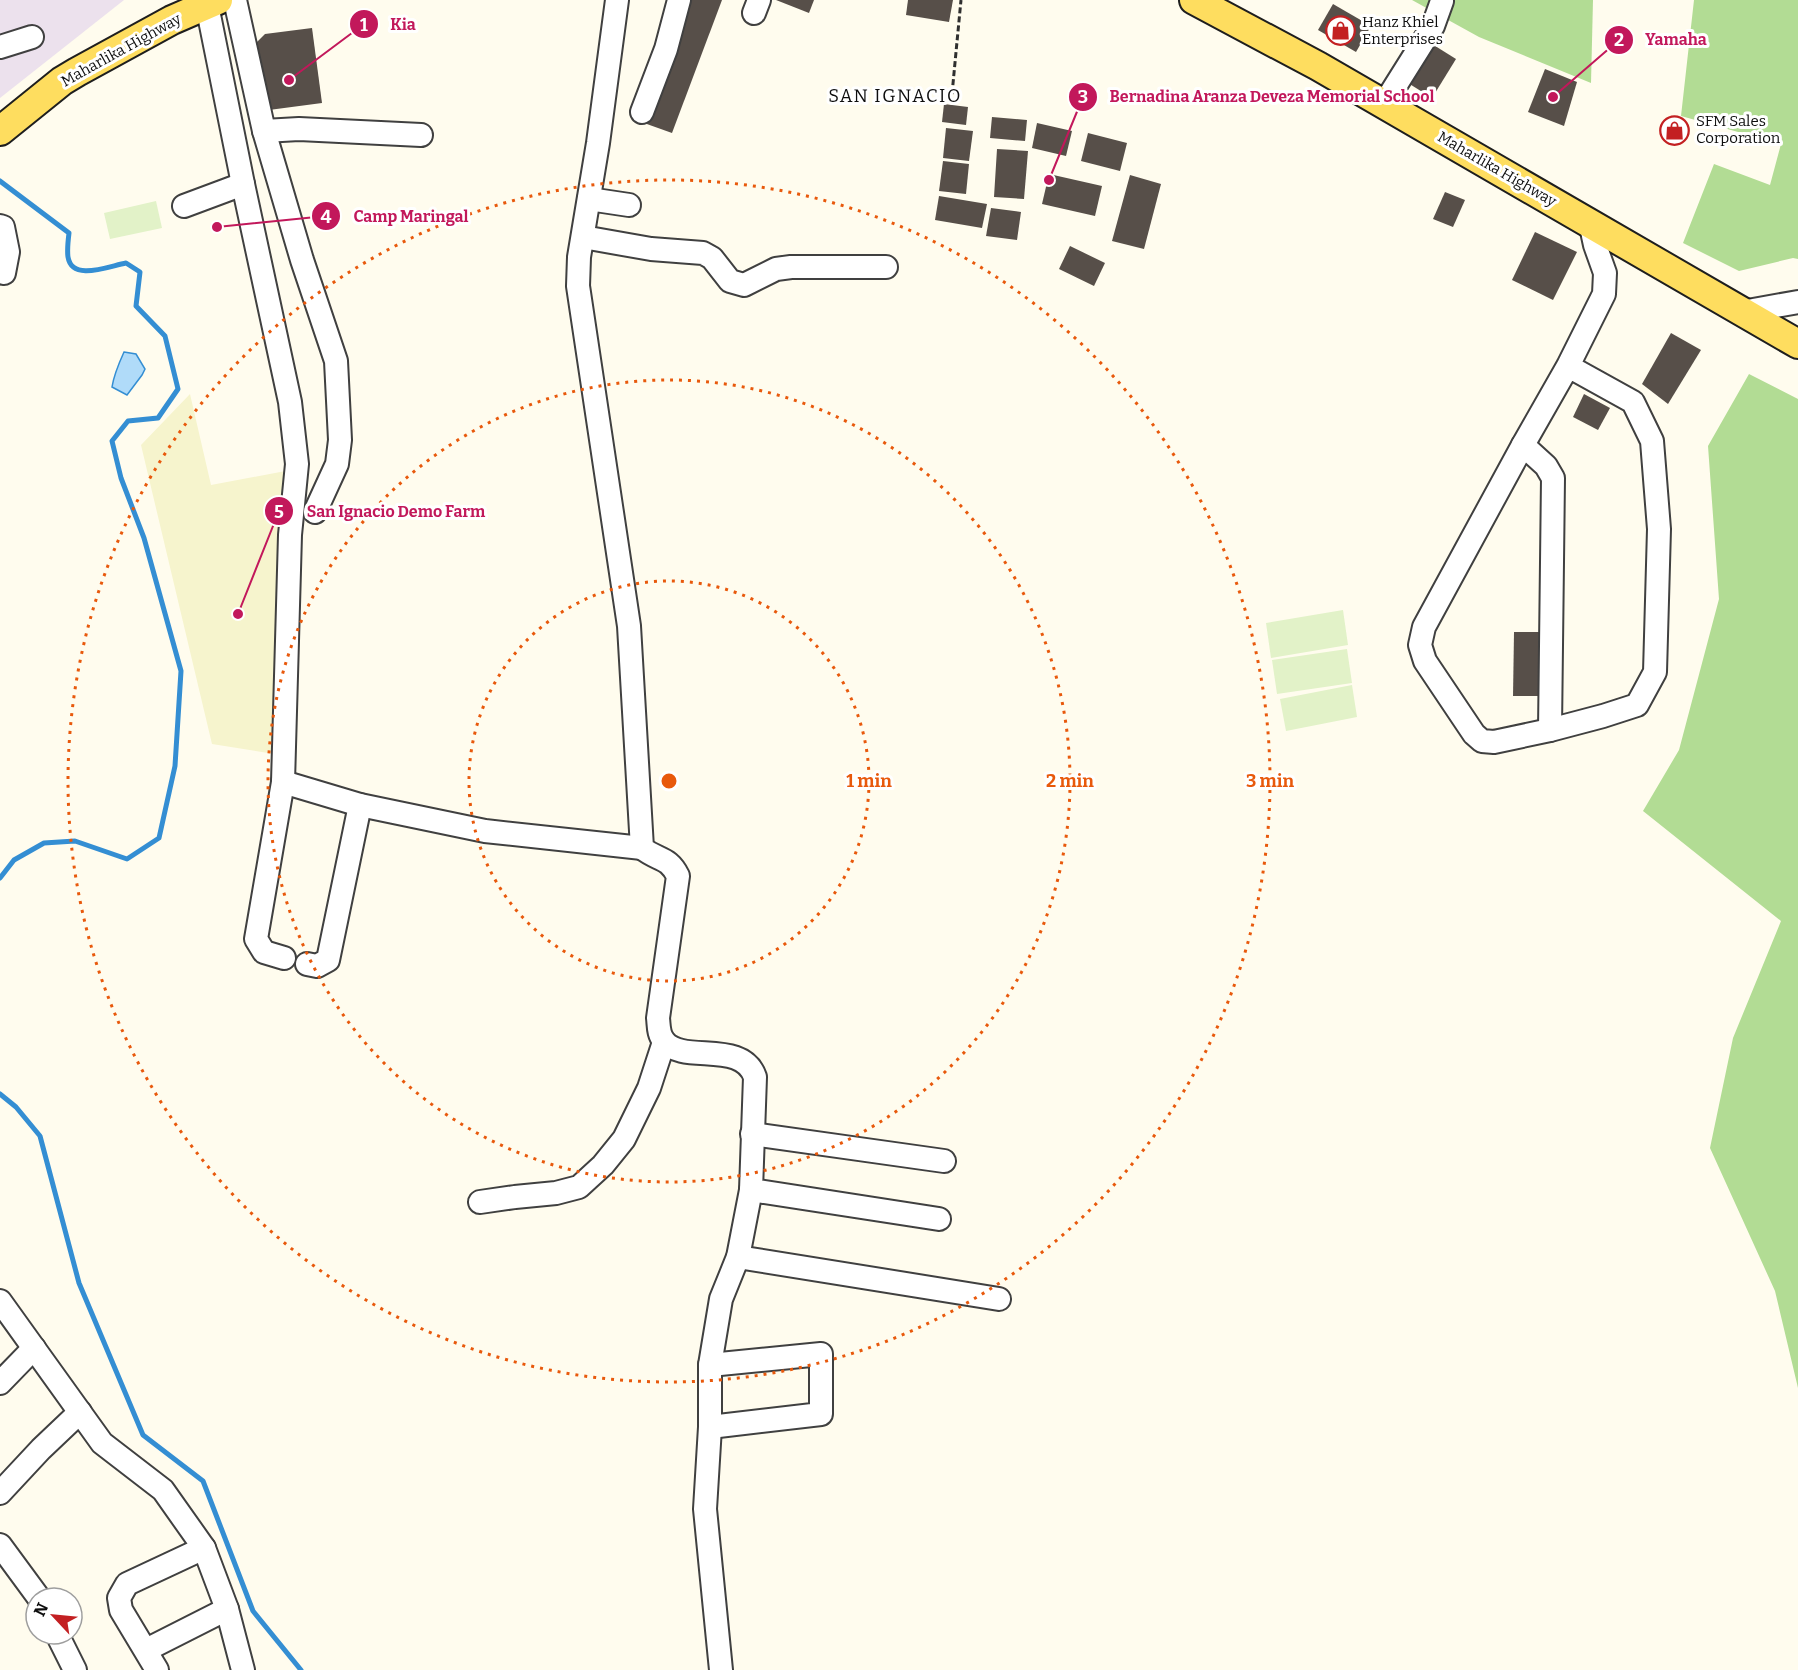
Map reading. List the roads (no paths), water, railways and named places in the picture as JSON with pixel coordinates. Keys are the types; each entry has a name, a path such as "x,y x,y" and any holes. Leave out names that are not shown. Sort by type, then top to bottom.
{"main road":[{"name":"Maharlika Highway","path":"1194,0 1318,66 1798,344"},
{"name":"Maharlika Highway","path":"0,131 69,76 171,10 212,3"}],"street":[{"path":"235,0 264,131 302,260 336,361 340,440 337,464 315,512"},
{"path":"617,0 578,286 628,626 642,848"},
{"path":"642,112 666,49 679,0"},
{"path":"1384,104 1433,26 1442,1"},
{"path":"212,3 243,184 290,402 297,464 290,535 283,782 256,939 264,952 284,958"},
{"path":"0,47 32,37"},
{"path":"264,131 299,129 421,135"},
{"path":"184,206 243,184"},
{"path":"589,199 629,205"},
{"path":"1568,366 1633,402 1652,441 1659,529 1655,672 1637,705 1550,730 1494,742 1482,741 1474,734 1425,661 1420,645 1424,627 1568,366 1604,294 1605,273 1590,222"},
{"path":"0,226 3,227 8,252 4,273"},
{"path":"583,237 628,246 704,253 712,258 730,281 744,285 776,269 791,267 885,267"},
{"path":"1742,312 1798,302"},
{"path":"1523,445 1546,466 1553,478 1550,730"},
{"path":"283,782 360,805 485,831 642,848 672,863 678,876 658,1018 659,1032 664,1042 681,1050 740,1058 751,1066 755,1077 750,1190 738,1257 721,1299 710,1365 710,1427 705,1509 721,1670"},
{"path":"308,964 317,966 328,960 360,805"},
{"path":"480,1203 556,1193 579,1187 603,1166 624,1138 649,1088 664,1042"},
{"path":"752,1134 944,1161"},
{"path":"750,1190 939,1219"},
{"path":"738,1257 999,1299"},
{"path":"0,1301 102,1443 163,1490 204,1548 227,1609 243,1670"},
{"path":"0,1383 34,1348"},
{"path":"710,1365 821,1354 821,1414 710,1427"},
{"path":"0,1493 80,1412"},
{"path":"0,1545 30,1586"},
{"path":"157,1670 121,1610 119,1598 127,1584 204,1548"},
{"path":"146,1650 227,1609"},
{"path":"63,1646 75,1670"}],"water":[{"path":"124,352 136,354 145,369 127,395 112,387"}],"waterway":[{"path":"0,181 69,233 68,257 71,265 76,269 84,271 101,269 126,263 140,272 136,306 165,336 178,389 158,418 128,421 112,441 121,478 144,538 181,671 175,766 159,838 127,859 75,841 44,843 14,860 0,878"},
{"path":"0,1094 16,1107 40,1136 79,1283 143,1435 203,1481 253,1611 301,1670"}],"place":[{"name":"Hanz Khiel Enterprises","path":"1341,31"},
{"name":"Kia","path":"289,80"},
{"name":"Yamaha","path":"1553,97"},
{"name":"SFM Sales Corporation","path":"1675,130"},
{"name":"Bernadina Aranza Deveza Memorial School","path":"1049,180"},
{"name":"Camp Maringal","path":"217,227"},
{"name":"San Ignacio Demo Farm","path":"238,614"}],"district":[{"name":"SAN IGNACIO","path":"895,96"}]}
